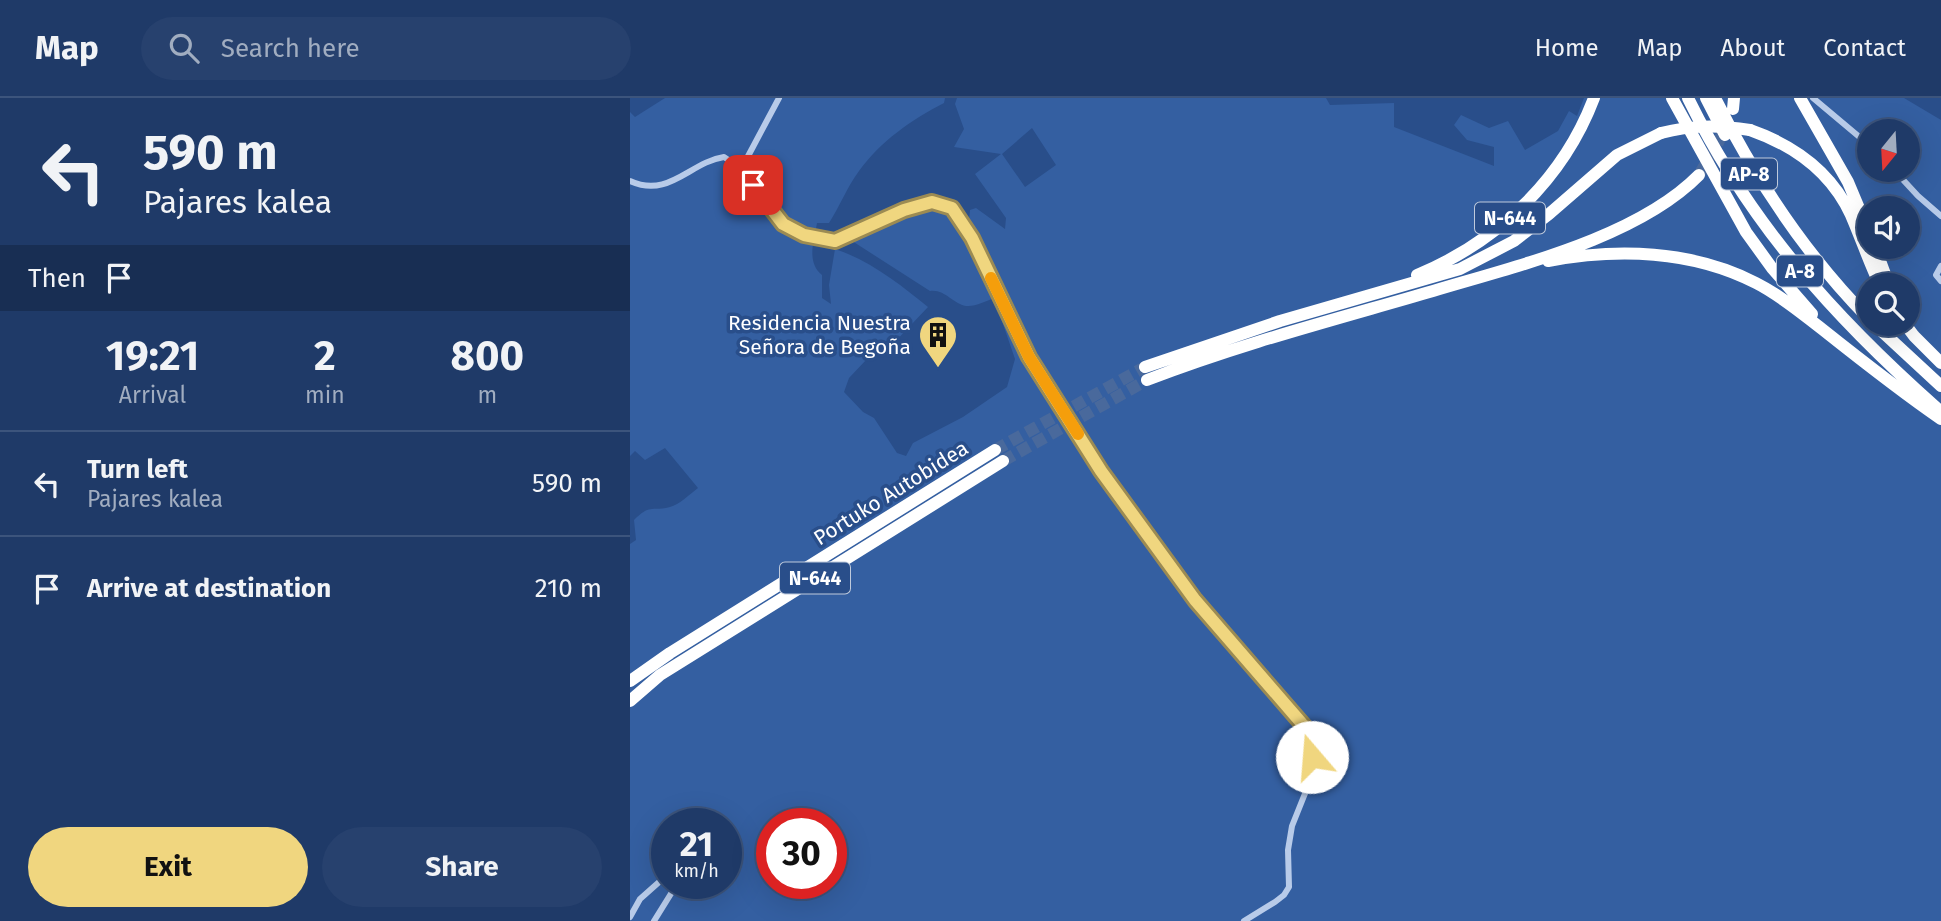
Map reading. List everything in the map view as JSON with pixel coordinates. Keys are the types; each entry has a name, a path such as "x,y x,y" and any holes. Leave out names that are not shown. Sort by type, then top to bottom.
{"highway":[{"name":"N-644","path":"1594,98 1558,166 1519,211 1461,254 1381,290 1280,321 1146,373 1490,274 1576,245 1636,220 1671,201 1699,175"},
{"path":"1672,98 1746,232 1772,268 1836,340 1941,419"},
{"name":"A-8","path":"1688,98 1700,123 1743,193 1799,270 1851,329 1941,412"},
{"name":"AP-8","path":"1706,98 1745,167 1792,229"},
{"name":"A-8","path":"1715,98 1792,229 1857,307"},
{"path":"1800,98 1849,181 1857,201"},
{"path":"1381,290 1440,276 1489,255 1531,229 1617,155 1661,133 1698,126 1722,126 1750,131 1790,148 1823,174 1850,214 1875,273"},
{"name":"N-644","path":"1490,274 1585,255 1614,253 1675,258 1706,264 1757,284 1836,340"},
{"path":"1887,336 1941,386"},
{"path":"1914,336 1941,363"},
{"name":"Portuko Autobidea","path":"630,681 690,640 999,455 660,675 630,701"}],"street":[{"path":"744,173 746,160 779,98"},
{"path":"1813,98 1857,135"},
{"path":"630,181 652,186 673,182 712,159 724,157 735,162 746,160"},
{"path":"724,157 744,173 783,224 804,235 835,241 904,210 932,202 952,208 972,238 1029,357 1101,471 1195,600 1304,726 1312,757 1310,782 1292,826 1288,850 1289,887 1275,902 1244,921"},
{"path":"1906,182 1941,216"},
{"path":"1941,265 1936,275 1941,281"},
{"path":"630,917 640,899 651,889"},
{"path":"654,921 668,899"}],"shaded area":[{"path":"665,98 945,98 944,103 897,132 877,150 851,183 829,223 817,223 813,244 814,264 822,275 822,298 831,304 829,285 835,249 872,266 928,307 891,346 877,350 866,360 849,378 844,392 863,412 874,418 897,453 906,456 913,443 963,417 1007,387 1015,359 994,298 973,306 961,305 940,292 930,291 849,239 927,207 944,210 957,222 969,221 970,210 976,208 1005,229 1006,218 975,174 1001,154 954,147 964,129 955,104 957,98 1326,98 1330,105 1394,103 1394,127 1494,166 1494,147 1467,140 1454,125 1461,115 1489,128 1508,121 1525,150 1558,131 1569,111 1577,116 1584,98 1904,98 1941,120 1941,921 630,921 630,544 636,540 634,520 640,515 648,510 673,506 698,488 665,448 645,460 635,451 630,456 630,112 635,117","holes":["1032,128 1056,165 1025,187 1002,154"]}],"tunnel":[{"path":"1699,175 1727,123"},
{"path":"995,450 1145,367"},
{"path":"1003,461 1147,380"}],"slow traffic":[{"path":"991,278 1029,357 1078,434"}],"place":[{"name":"Residencia Nuestra Señora de Begoña","path":"938,369"}],"route":[{"path":"753,185 783,224 804,235 835,241 904,210 932,202 952,208 972,238 1029,357 1101,471 1195,600 1304,726 1312,757"}]}
